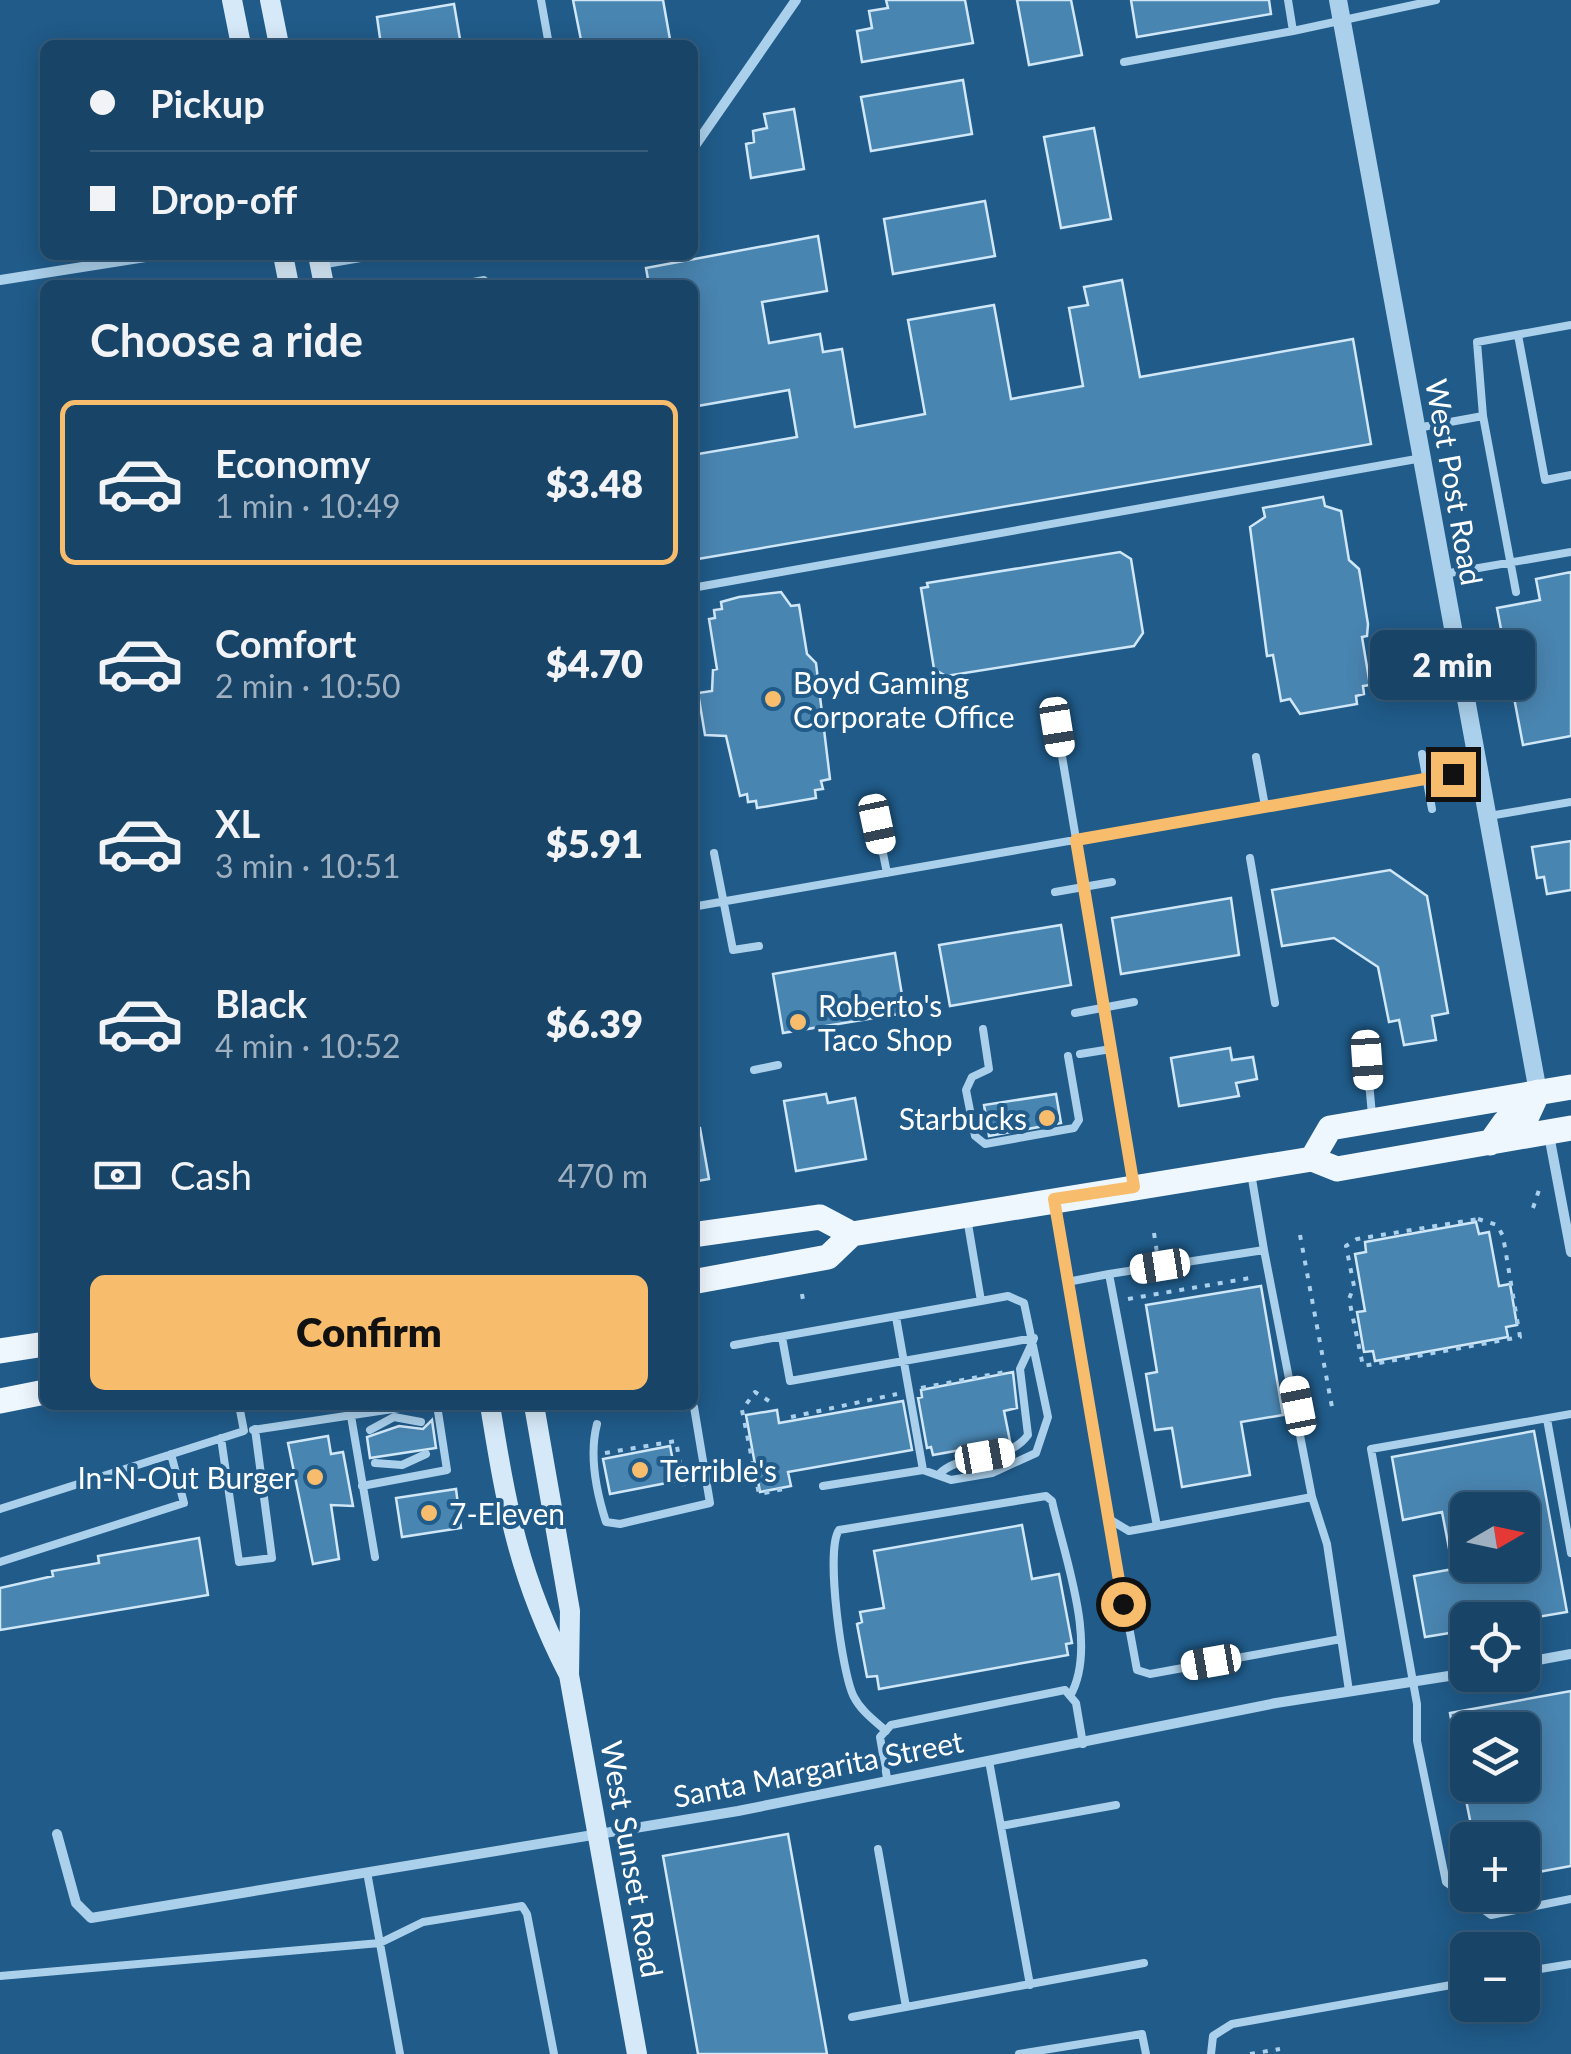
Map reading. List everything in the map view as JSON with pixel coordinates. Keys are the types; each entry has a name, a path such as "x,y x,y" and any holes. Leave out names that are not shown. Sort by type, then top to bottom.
{"main road":[{"path":"232,0 240,40"},
{"path":"270,0 278,40"},
{"path":"1312,1159 1330,1128 1571,1087"},
{"path":"1490,1142 1505,1122 1527,1116 1538,1092"},
{"path":"698,1281 828,1258 852,1234 1312,1159 1337,1168 1560,1130 1571,1112"},
{"path":"698,1234 820,1218 852,1234"},
{"path":"0,1352 40,1345"},
{"path":"0,1401 40,1393"},
{"name":"West Sunset Road","path":"491,1410 511,1533 536,1610 569,1675"},
{"name":"West Sunset Road","path":"535,1410 570,1611 569,1675 637,2054"}],"street":[{"path":"698,141 796,0"},
{"name":"West Post Road","path":"1338,0 1538,1092"},
{"path":"0,280 126,260"},
{"path":"321,268 352,260"},
{"path":"1560,1130 1571,1252"},
{"path":"1540,1660 1571,1654"},
{"name":"Santa Margarita Street","path":"57,1834 76,1904 92,1918 738,1811 887,1778 1450,1676"}],"lane":[{"path":"541,0 548,40"},
{"path":"1288,0 1293,31"},
{"path":"1124,62 1436,0"},
{"path":"1516,592 1482,416 1478,342 1571,325"},
{"path":"1518,335 1545,480 1571,475"},
{"path":"1417,428 1482,416"},
{"path":"698,587 1423,458"},
{"path":"1444,574 1571,552"},
{"path":"1052,703 1134,1187"},
{"path":"1422,754 1432,809"},
{"path":"1256,757 1265,806"},
{"path":"698,907 1480,768"},
{"path":"1489,816 1571,802"},
{"path":"877,824 887,873"},
{"path":"714,852 733,950 759,946"},
{"path":"1250,858 1275,1004"},
{"path":"1055,892 1112,882"},
{"path":"1076,1012 1134,1002"},
{"path":"982,1029 989,1070 972,1077 966,1090 975,1136 985,1144 1074,1128 1079,1120 1068,1056"},
{"path":"1080,1054 1111,1049"},
{"path":"1367,1060 1372,1120"},
{"path":"754,1070 778,1065"},
{"path":"1250,1169 1312,1497 1327,1544 1349,1692"},
{"path":"1054,1199 1137,1670 1150,1674 1341,1639"},
{"path":"966,1214 981,1302"},
{"path":"1067,1282 1264,1250"},
{"path":"1109,1274 1157,1526"},
{"path":"734,1345 1008,1296 1024,1303 1048,1417 1036,1453 992,1473 951,1480 922,1470 822,1486"},
{"path":"896,1317 922,1470"},
{"path":"782,1337 790,1381 1034,1338"},
{"path":"938,1476 952,1461 1020,1445 1029,1423 1020,1369 1034,1338"},
{"path":"240,1410 244,1431"},
{"path":"370,1430 410,1410"},
{"path":"362,1486 448,1470 438,1410"},
{"path":"597,1424 592,1445 606,1522 620,1524 704,1508 710,1503 694,1410"},
{"path":"1571,1414 1371,1449 1420,1718 1417,1741 1446,1882 1491,1914 1571,1899"},
{"path":"351,1416 375,1557"},
{"path":"0,1509 244,1431 351,1416 422,1422"},
{"path":"1547,1419 1571,1552"},
{"path":"221,1438 239,1562 272,1558 255,1430"},
{"path":"0,1562 184,1504 171,1454"},
{"path":"375,1463 426,1454"},
{"path":"402,1460 405,1478"},
{"path":"886,1730 852,1694 831,1571 839,1530 1046,1496 1052,1502 1082,1635 1082,1667 1070,1696"},
{"path":"1109,1519 1129,1531 1312,1497"},
{"path":"887,1778 880,1737 891,1725 1065,1690 1076,1703 1083,1744"},
{"path":"989,1760 1030,1985"},
{"path":"1001,1826 1116,1805"},
{"path":"878,1849 906,2007"},
{"path":"367,1872 400,2054"},
{"path":"0,1976 380,1944 423,1922 522,1906 527,1914 554,2054"},
{"path":"852,2017 1144,1963"},
{"path":"1540,1969 1571,1964"},
{"path":"1211,2054 1213,2036 1232,2024 1450,1985"},
{"path":"1019,2054 1142,2034 1146,2054"}],"path":[{"path":"1533,1208 1539,1190"},
{"path":"1478,1219 1496,1225 1503,1236 1520,1338 1363,1366 1349,1299 1354,1286 1346,1246 1358,1240 1478,1219"},
{"path":"1154,1233 1157,1254"},
{"path":"1300,1235 1332,1406"},
{"path":"1244,1270 1245,1280"},
{"path":"1114,1302 1245,1280 1265,1273"},
{"path":"1162,1283 1164,1293"},
{"path":"802,1294 804,1306"},
{"path":"916,1389 1020,1369"},
{"path":"769,1402 755,1392 742,1410 759,1494 789,1488"},
{"path":"791,1418 897,1394"},
{"path":"600,1454 676,1441 684,1486"},
{"path":"1250,2054 1280,2049"}],"building":[{"path":"573,0 663,0 670,40 581,40"},
{"path":"886,0 965,0 973,43 862,62 857,31 872,28 869,11 888,8"},
{"path":"1017,0 1071,0 1082,55 1029,65"},
{"path":"1131,0 1269,0 1271,14 1137,37"},
{"path":"454,4 460,40 380,40 377,17"},
{"path":"963,80 972,134 871,151 861,97"},
{"path":"794,109 804,169 751,178 746,144 754,142 753,131 767,128 764,114"},
{"path":"1094,128 1111,219 1061,228 1044,137"},
{"path":"985,201 995,256 893,274 884,219"},
{"path":"818,236 827,291 762,302 769,343 820,334 823,352 842,349 855,427 925,414 908,320 994,305 1011,399 1083,386 1069,308 1088,305 1084,287 1122,280 1140,377 1353,339 1371,444 698,559 698,454 797,437 789,390 698,406 698,280 648,280 646,268"},
{"path":"1323,497 1325,506 1341,511 1349,560 1359,569 1368,624 1367,636 1362,637 1370,685 1363,686 1364,694 1356,696 1357,704 1300,714 1290,699 1281,701 1273,655 1267,656 1250,527 1265,517 1263,508"},
{"path":"1120,552 1131,559 1143,633 1134,646 946,676 934,669 921,588 928,587 927,583"},
{"path":"1571,572 1571,736 1523,745 1497,608 1540,600 1536,579"},
{"path":"781,592 791,606 799,605 807,654 816,663 830,779 821,781 823,789 815,790 816,798 757,808 756,801 748,802 747,794 740,796 726,736 705,735 698,693 712,691 713,670 717,669 709,619 715,618 714,610 722,609 721,602 739,597"},
{"path":"1571,841 1571,890 1547,894 1544,877 1537,878 1532,847"},
{"path":"1390,870 1427,896 1448,1013 1432,1016 1436,1040 1404,1045 1399,1020 1389,1022 1378,967 1334,938 1282,946 1272,890"},
{"path":"1231,898 1239,955 1121,974 1112,918"},
{"path":"1061,925 1071,985 950,1006 939,945"},
{"path":"895,953 905,1013 783,1033 773,974"},
{"path":"1230,1048 1232,1060 1253,1057 1257,1079 1236,1083 1239,1096 1179,1106 1171,1058"},
{"path":"826,1094 828,1103 855,1098 866,1159 796,1171 784,1101"},
{"path":"1056,1094 1061,1123 989,1136 984,1105"},
{"path":"698,1128 700,1128 709,1179 698,1181"},
{"path":"1476,1222 1479,1234 1489,1232 1499,1286 1510,1284 1517,1325 1506,1327 1508,1337 1375,1361 1373,1351 1364,1352 1357,1312 1365,1311 1355,1254 1366,1252 1365,1242"},
{"path":"1261,1286 1283,1415 1241,1422 1250,1475 1182,1487 1172,1428 1155,1430 1146,1374 1157,1372 1146,1305"},
{"path":"1013,1372 1017,1408 1004,1411 1010,1441 933,1455 931,1447 927,1448 918,1398 922,1397 921,1390"},
{"path":"903,1401 912,1450 788,1472 791,1486 760,1492 746,1415 777,1410 779,1423"},
{"name":"7-Eleven","path":"432,1420 436,1448 370,1458 367,1437 399,1426 423,1429"},
{"path":"1534,1431 1567,1612 1540,1617 1540,1602 1450,1602 1450,1633 1425,1637 1414,1576 1450,1570 1450,1582 1540,1582 1540,1492 1450,1492 1450,1553 1442,1512 1403,1520 1392,1457"},
{"path":"328,1436 331,1454 343,1452 353,1506 331,1505 339,1559 313,1564 288,1443"},
{"name":"Terrible's","path":"670,1446 677,1481 610,1494 603,1459"},
{"name":"7-Eleven","path":"456,1489 461,1528 402,1537 396,1498"},
{"path":"1022,1525 1032,1579 1059,1574 1072,1643 1066,1644 1068,1655 879,1689 877,1676 867,1677 857,1624 862,1622 860,1612 884,1608 874,1551"},
{"path":"199,1538 208,1595 0,1630 0,1588 53,1576 52,1571 99,1563 98,1556"},
{"path":"1571,1691 1571,1866 1540,1872 1540,1822 1470,1822 1466,1802 1540,1802 1540,1712 1456,1712"},
{"path":"788,1834 827,2054 698,2054 663,1856"}],"place":[{"name":"Boyd Gaming Corporate Office","path":"773,699"},
{"name":"Roberto's Taco Shop","path":"798,1022"},
{"name":"Starbucks","path":"1047,1118"},
{"name":"Terrible's","path":"640,1470"},
{"name":"In-N-Out Burger","path":"315,1477"},
{"name":"7-Eleven","path":"429,1513"}],"route":[{"path":"1123,1604 1054,1199 1134,1187 1076,840 1453,774"}]}
